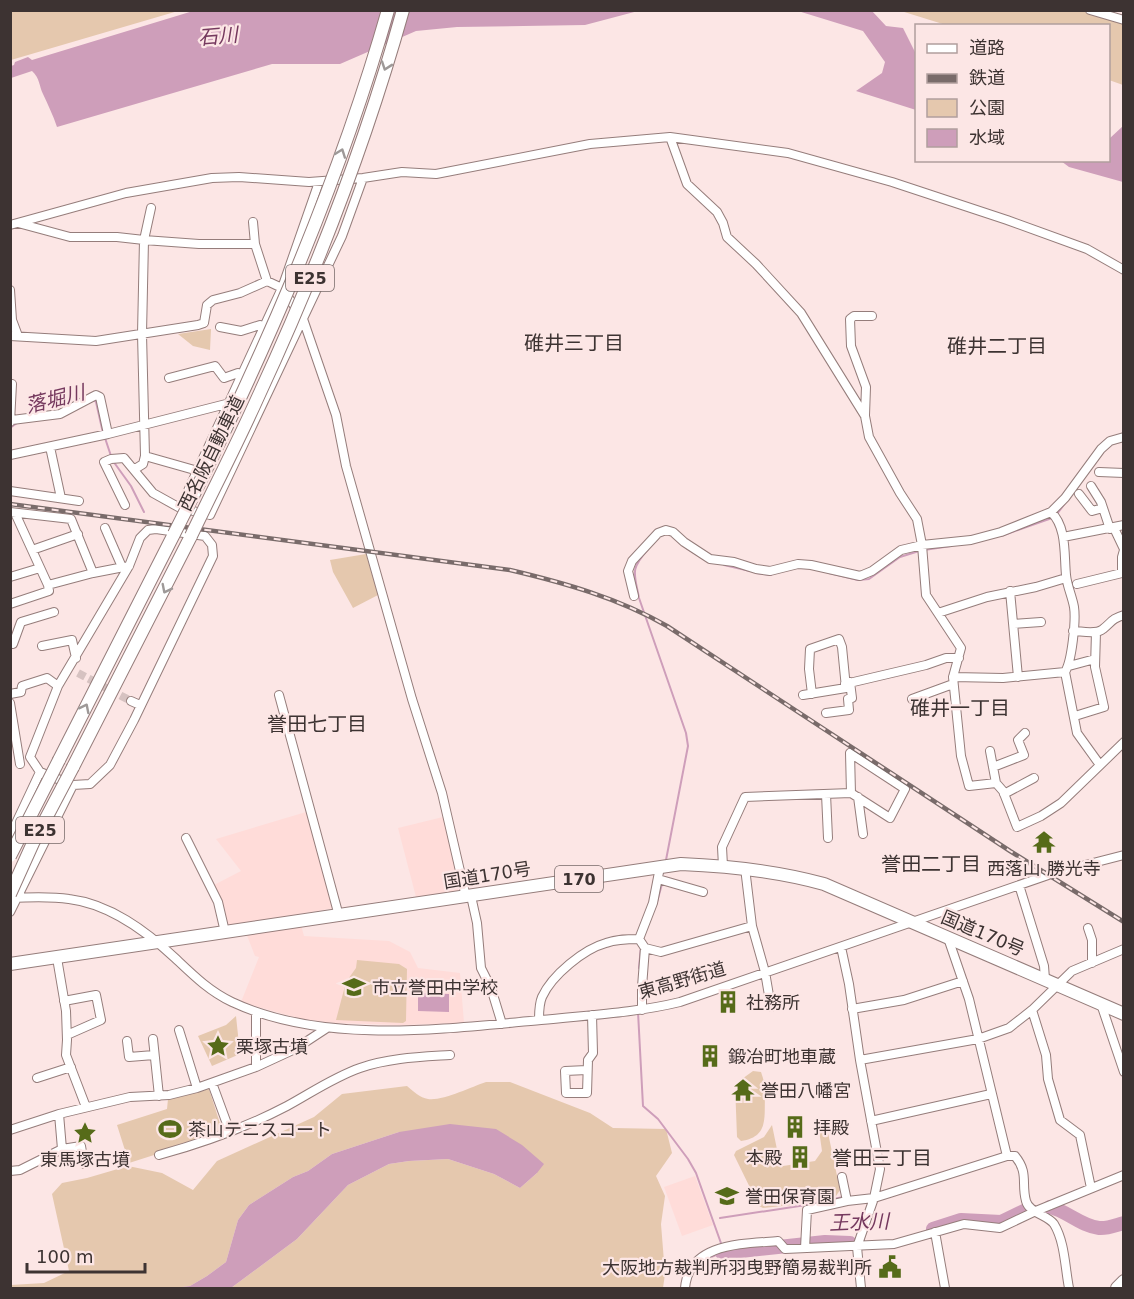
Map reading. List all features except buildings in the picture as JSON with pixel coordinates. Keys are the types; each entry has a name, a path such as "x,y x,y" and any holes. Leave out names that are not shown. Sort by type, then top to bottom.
{"highway":[{"name":"西名阪自動車道","path":"10,856 174,534 261,351 296,271 358,106 388,10"},
{"name":"西名阪自動車道","path":"13,896 33,843 191,536 258,398 298,306 345,187 403,10"},
{"name":"国道170号","path":"10,964 469,897 659,873 681,864 745,868 800,877 824,885 1124,1014"},
{"path":"1117,1288 1124,1281"}],"street":[{"path":"1090,10 1124,20"},
{"path":"670,137 687,184 717,212 727,237 756,264 801,313 864,416"},
{"path":"14,224 126,193 212,178 239,177 273,181 320,182 402,172 436,174 590,144 670,137 788,153 892,183 1007,220 1086,249 1124,270"},
{"path":"125,506 104,462 111,459 123,458 135,469 153,493 180,508 210,515 342,237 363,178"},
{"path":"180,508 282,288 320,182"},
{"path":"135,469 143,465 145,456 142,334 144,240 151,208"},
{"path":"253,222 255,244 267,280 282,288 303,319 336,415 352,489 412,699 442,793 477,923 481,968 491,988 502,1024"},
{"path":"14,224 70,237 117,237 199,244 255,244"},
{"path":"11,293 14,336 96,341 204,323 207,304 213,300 240,293 267,280"},
{"path":"872,316 854,316 850,319 851,346 866,387 864,416 869,437 917,519 922,545 926,595 961,648 953,681 961,737 961,756 969,786 996,783"},
{"path":"220,327 241,331 260,325 265,327"},
{"path":"169,378 215,366 224,378 238,373 243,375"},
{"path":"11,389 11,421 60,414 96,395 100,397 105,435"},
{"path":"10,455 105,435 230,404"},
{"path":"634,596 628,571 632,561 658,533 666,530 673,532 710,559 770,571 798,564 860,576 872,571 901,550 922,545 971,540 1001,532 1051,512 1065,498 1101,449 1110,441 1124,437"},
{"path":"50,447 61,498"},
{"path":"145,456 198,471"},
{"path":"1099,472 1124,473"},
{"path":"1077,584 1122,573 1124,550 1116,527 1091,486"},
{"path":"10,491 80,501"},
{"path":"1079,494 1092,511 1103,508"},
{"path":"13,512 71,519 93,573"},
{"path":"10,603 49,591 13,512"},
{"path":"1051,512 1057,517 1063,537 1066,578 1074,608 1067,669 1077,733 1100,765"},
{"path":"1063,537 1116,527"},
{"path":"105,528 125,567"},
{"path":"156,529 206,536 212,545 213,556 110,765 90,784 73,785 40,772 30,757 58,686 74,671 76,657 140,538 148,530 156,529"},
{"path":"32,550 78,534"},
{"path":"48,585 125,567"},
{"path":"10,577 40,568"},
{"path":"938,613 1010,591 1036,587 1066,578"},
{"path":"1010,591 1018,677"},
{"path":"13,638 21,622 54,612"},
{"path":"1072,631 1103,630 1113,619 1124,615"},
{"path":"1014,624 1041,622"},
{"path":"1075,716 1104,707 1098,688 1095,660 1096,632"},
{"path":"826,713 849,710 848,699 852,698 847,683 842,647 839,639 810,649 807,694 846,688 847,683"},
{"path":"42,646 72,640 76,657"},
{"path":"847,683 926,665 946,658 959,658"},
{"path":"912,699 953,681 1018,677 1067,669 1095,660"},
{"path":"10,694 21,692 22,686 47,678 58,686"},
{"path":"279,695 339,916"},
{"path":"131,701 140,705"},
{"path":"10,703 20,764"},
{"path":"993,767 1024,755 1018,741 1025,733"},
{"path":"990,751 996,783 1004,794 1017,827 1041,816 1061,803 1124,742"},
{"path":"723,866 722,847 745,797 854,795 890,818 905,789 850,753 854,795 863,834"},
{"path":"10,766 33,762"},
{"path":"10,836 40,772"},
{"path":"1004,794 1034,778"},
{"path":"10,912 13,896 73,785"},
{"path":"826,794 828,838"},
{"path":"186,838 218,902 225,932"},
{"name":"東高野街道","path":"13,896 58,897 88,903 135,926 158,943 205,987 256,1012 290,1022 327,1028 406,1030 592,1015 640,1010 680,1002 1054,873 1124,855"},
{"path":"745,868 752,926 765,972 771,1006"},
{"path":"639,939 653,903 659,873 703,892"},
{"path":"1019,885 1044,966 1045,979"},
{"path":"645,948 661,952 752,926"},
{"path":"1088,928 1092,940 1092,963"},
{"path":"948,938 963,981 1007,1156"},
{"path":"639,939 645,948 640,1010"},
{"path":"539,1020 542,998 548,986 559,974 604,943 639,939"},
{"path":"841,947 880,1169 874,1198 858,1244 861,1288"},
{"path":"860,1060 978,1039 1009,1028 1032,1010 1072,971 1124,949"},
{"path":"57,958 64,1001 66,1055 86,1107"},
{"path":"852,1009 904,1000 963,981"},
{"path":"64,1001 96,995 100,1020 67,1035"},
{"path":"1101,1004 1117,1056 1122,1058 1124,1072"},
{"path":"1032,1010 1046,1055 1048,1079 1060,1120 1080,1135 1091,1188"},
{"path":"256,1012 256,1067"},
{"path":"587,1070 588,1060 593,1053 592,1015"},
{"path":"10,1130 32,1121 130,1097 159,1096 197,1088 256,1067 295,1049 327,1028"},
{"path":"180,1030 197,1088"},
{"path":"153,1039 159,1096"},
{"path":"127,1041 129,1057 154,1055"},
{"path":"159,1155 230,1132 358,1068 405,1058 450,1055"},
{"path":"37,1078 70,1067"},
{"path":"212,1083 230,1132"},
{"path":"871,1121 991,1094"},
{"path":"59,1114 62,1149"},
{"path":"10,1171 20,1170 62,1149 81,1146 84,1164"},
{"path":"805,1245 807,1210 847,1201 874,1198 1007,1156 1015,1156 1024,1172 1025,1200 1028,1206 1053,1222 1059,1236 1069,1288"},
{"path":"685,1288 685,1283 695,1263 720,1247 778,1241 785,1249 805,1245 894,1245 964,1224 1000,1228 1124,1175"},
{"path":"842,1177 847,1201"},
{"path":"935,1232 945,1288"}],"shaded area":[{"path":"306,812 335,908 229,926 221,901 212,886 241,871 216,839"},
{"path":"443,817 460,885 457,892 416,897 398,828"},
{"name":"市立誉田中学校","path":"301,925 304,936 389,941 410,952 418,968 460,973 464,1023 401,1025 334,1023 301,1019 241,1002 259,957 255,956 246,933"},
{"path":"695,1176 713,1225 682,1236 664,1187"}],"green space":[{"path":"11,10 178,10 178,11 11,60"},
{"path":"1092,10 1123,20 1123,85 1110,80 1110,24 943,24 901,11"},
{"path":"211,329 210,350 193,346 178,334"},
{"path":"366,554 378,595 353,608 333,572 330,560"},
{"path":"357,960 399,964 407,969 406,1021 403,1023 336,1020 346,982 356,968"},
{"path":"236,1016 240,1054 212,1066 198,1036 226,1025"},
{"path":"753,1071 761,1072 764,1081 763,1125 761,1131 756,1135 741,1141 737,1137 735,1084"},
{"path":"486,1082 510,1082 590,1113 613,1128 666,1129 672,1153 656,1176 665,1196 661,1224 665,1274 663,1288 231,1288 297,1239 348,1185 389,1164 448,1159 494,1174 520,1188 537,1173 399,1132 332,1154 308,1171 293,1177 249,1205 238,1220 226,1262 190,1286 175,1288 11,1288 11,1285 44,1283 69,1271 52,1194 62,1183 128,1166 162,1173 193,1190 217,1161 314,1117 342,1094 407,1086 422,1097 434,1099 449,1096"},
{"name":"茶山テニスコート","path":"209,1089 223,1133 129,1163 117,1125 167,1109 168,1099"},
{"path":"772,1125 780,1164 783,1166 815,1161 822,1151 819,1130 827,1128 840,1190 836,1196 792,1205 763,1208 759,1206 734,1155 736,1151 764,1137"}],"water":[{"name":"石川","path":"193,11 638,11 585,25 457,27 416,31 340,64 272,64 57,127 35,74 32,71 11,78 11,66 28,57 32,60"},
{"path":"798,11 872,11 886,26 903,28 915,52 915,110 856,91 882,73 885,62 863,31"},
{"path":"1123,126 1123,182 1069,167 1062,162 1110,162 1110,138"},
{"path":"418,993 449,994 449,1012 418,1011"},
{"path":"450,1124 496,1129 522,1145 544,1164 520,1188 494,1174 448,1159 389,1164 348,1185 297,1239 231,1288 175,1288 190,1286 226,1262 238,1220 249,1205 293,1177 308,1171 332,1154 399,1132"}],"waterway":[{"name":"落堀川","path":"93,399 96,402 103,433"},
{"name":"落堀川","path":"10,428 17,423"},
{"name":"落堀川","path":"105,438 111,456"},
{"name":"落堀川","path":"113,461 131,486 144,512"},
{"path":"1057,514 1066,502"},
{"path":"1001,536 1052,518"},
{"path":"924,550 951,546"},
{"path":"686,548 707,561"},
{"path":"648,549 638,562 635,572 639,598 686,733 688,746 666,860"},
{"path":"829,573 858,580 869,579 900,557 919,551"},
{"path":"724,565 750,571"},
{"path":"756,573 771,575"},
{"path":"657,902 662,884"},
{"path":"639,968 641,946"},
{"path":"638,1012 643,1106 658,1119 696,1173 722,1246"},
{"path":"720,1218 843,1197"},
{"name":"王水川","path":"1050,1207 1092,1227 1105,1228 1124,1223"},
{"name":"王水川","path":"933,1229 961,1220 1001,1222 1028,1209"},
{"name":"王水川","path":"722,1253 825,1242 850,1243"},
{"path":"703,1261 722,1252"}],"tunnel":[{"path":"78,673 131,701"}],"railway":[{"path":"10,504 510,570 610,599 667,626 1010,851 1124,922"}],"place":[{"name":"西落山 勝光寺","path":"1044,842"},
{"name":"市立誉田中学校","path":"354,987"},
{"name":"社務所","path":"728,1002"},
{"name":"栗塚古墳","path":"218,1046"},
{"name":"鍛冶町地車蔵","path":"710,1056"},
{"name":"誉田八幡宮","path":"743,1090"},
{"name":"拝殿","path":"795,1127"},
{"name":"茶山テニスコート","path":"170,1129"},
{"name":"東馬塚古墳","path":"85,1133"},
{"name":"本殿","path":"800,1157"},
{"name":"誉田保育園","path":"727,1196"},
{"name":"大阪地方裁判所羽曳野簡易裁判所","path":"890,1267"}],"district":[{"name":"碓井三丁目","path":"574,343"},
{"name":"碓井二丁目","path":"997,346"},
{"name":"碓井一丁目","path":"960,708"},
{"name":"誉田七丁目","path":"317,724"},
{"name":"誉田二丁目","path":"931,864"},
{"name":"誉田三丁目","path":"882,1158"}]}
